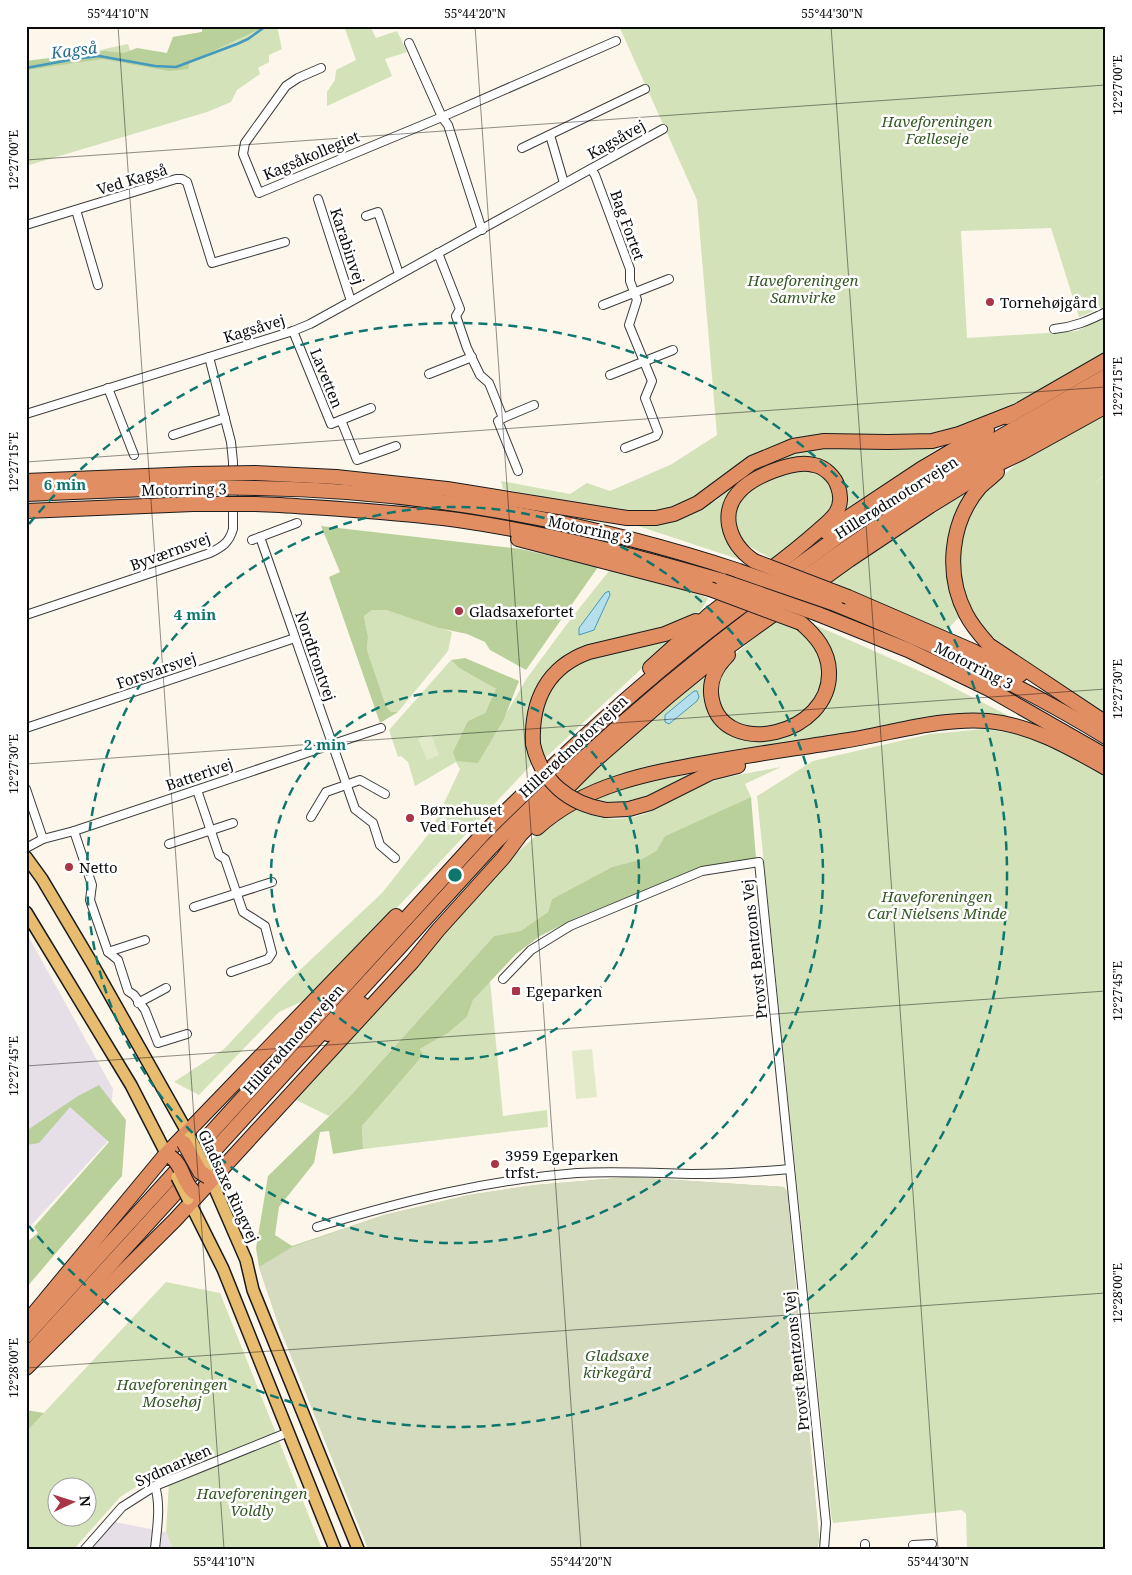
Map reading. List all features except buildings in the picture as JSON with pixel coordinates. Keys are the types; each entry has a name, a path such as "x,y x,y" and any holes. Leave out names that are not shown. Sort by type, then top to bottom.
{"highway":[{"path":"805,543 823,534 921,469 1106,360"},
{"name":"Hillerødmotorvejen","path":"26,1336 484,834 533,785 599,724 656,674 738,608 861,520 921,482 1106,376"},
{"name":"Hillerødmotorvejen","path":"26,1357 490,848 542,794 607,735 667,683 750,617 869,532 917,500 1106,391"},
{"path":"26,1368 193,1197 412,962 438,930 503,858 521,834 592,763 731,645 849,560 930,506 998,464 1106,406"},
{"path":"26,479 194,480 255,473 336,478 447,489 627,518 656,518 674,514 698,503 752,463 793,446 824,441 888,442 932,440 958,434 1015,412"},
{"path":"1021,453 981,486 969,502 961,520 955,538 953,558 958,596 976,631 989,645 1106,723"},
{"path":"599,724 651,666 710,614 805,543 831,519 837,511 840,499 836,482 829,472 814,464 797,464 776,470 754,480 744,486 732,500 729,509 731,532 741,550 754,561 848,597 973,651 1076,704"},
{"name":"Motorring 3","path":"26,494 194,480 256,488 280,488 413,498 475,507 591,530 684,553 835,604 913,636 995,675 1072,716 1106,737"},
{"name":"Motorring 3","path":"29,511 193,504 280,504 458,520 554,537 639,556 723,581 818,614 908,650 989,689 1106,756"},
{"path":"540,505 636,532 684,553"},
{"path":"458,520 546,547 710,589 801,624 820,642 828,665 827,688 824,697 812,715 791,727 766,734 746,734 727,724 718,715 711,697 712,676 750,632"},
{"path":"710,614 665,634 577,656 554,674 540,695 532,726 533,744 539,763 556,787 577,802 588,806 606,810 629,809 650,803 695,780 724,769 843,741"},
{"path":"503,858 563,808 609,785 634,777 949,721 989,721 1023,727 1064,744 1106,768"},
{"path":"26,1323 185,1138 451,858 484,834"},
{"path":"301,1054 339,1026 438,930"},
{"path":"185,1138 200,1172 210,1178"},
{"path":"169,1157 175,1160 193,1197"}],"main road":[{"name":"Gladsaxe Ringvej","path":"26,857 42,879 93,965 185,1138"},
{"path":"26,912 131,1085 169,1157"},
{"name":"Gladsaxe Ringvej","path":"210,1178 246,1260 253,1290 358,1549"},
{"path":"193,1197 335,1549"}],"street":[{"name":"Kagsåkollegiet","path":"321,68 298,78 286,86 245,143 243,154 259,193 442,117 616,41"},
{"path":"409,43 442,117 448,125 482,230"},
{"path":"522,148 645,89"},
{"name":"Kagsåvej","path":"26,414 293,331 310,324 482,230 591,169 596,164 663,129"},
{"path":"550,135 564,184"},
{"name":"Bag Fortet","path":"591,169 595,175 630,269 630,281 637,300 629,325 652,382 645,398 658,432 656,436 625,448"},
{"name":"Ved Kagså","path":"26,225 176,179 182,179 187,182 212,263 284,242"},
{"name":"Karabinvej","path":"318,199 351,301"},
{"path":"76,210 98,285"},
{"path":"366,216 378,212 399,274"},
{"path":"438,253 460,308 456,316 472,357 480,375 489,383 503,418"},
{"path":"604,305 669,279"},
{"path":"1054,329 1071,327 1106,312"},
{"name":"Lavetten","path":"293,331 331,424 371,408"},
{"path":"610,376 673,350"},
{"name":"Byværnsvej","path":"26,616 210,553 226,544 231,537 234,520 233,462 225,418 209,357"},
{"path":"429,374 472,357"},
{"path":"108,388 134,455"},
{"path":"518,471 498,421 534,405"},
{"path":"173,435 225,418"},
{"name":"Lavetten","path":"341,420 357,460 396,446"},
{"path":"252,540 297,523"},
{"name":"Nordfrontvej","path":"260,537 355,809 373,823 380,845 395,858"},
{"name":"Forsvarsvej","path":"26,728 295,638"},
{"name":"Batterivej","path":"26,848 43,839 74,831 381,728"},
{"path":"311,817 326,792 346,784 360,780 385,794"},
{"path":"26,789 43,839"},
{"path":"196,790 219,855 225,859 243,912 265,926 272,953 268,959 231,972"},
{"path":"169,844 233,823"},
{"path":"74,831 92,885 90,900 108,952 118,960 128,991 134,994 138,1003 145,1010 158,1043 187,1034"},
{"name":"Provst Bentzons Vej","path":"503,979 531,950 570,926 702,870 760,862 826,1524 824,1549"},
{"path":"194,907 272,882"},
{"path":"108,952 145,940"},
{"path":"138,1003 166,988"},
{"path":"317,1227 394,1204 442,1193 579,1173 742,1174 790,1169"},
{"name":"Sydmarken","path":"85,1549 122,1507 154,1486 289,1432"},
{"path":"154,1486 158,1496 156,1549"},
{"path":"915,1546 932,1544"}],"shaded area":[{"path":"26,932 113,1089 107,1142 26,1231"},
{"path":"115,1522 166,1532 173,1549 92,1549"}],"green space":[{"path":"202,26 277,26 282,49 269,55 269,62 258,68 260,74 237,90 231,102 207,112 26,166 26,66 128,44 132,57 159,56 167,53 173,37 202,32"},
{"path":"202,26 266,26 190,62 188,69 169,71 103,59 26,70 26,61 104,51 124,53 137,48 167,53 173,37 202,32"},
{"path":"344,26 370,26 376,38 397,31 407,52 385,59 392,76 327,106 327,92 335,80 336,70 356,60"},
{"path":"619,26 1106,26 1106,306 1079,317 1051,228 961,231 967,338 1077,331 1106,316 1106,354 985,419 929,437 801,439 777,445 752,456 685,504 654,513 628,512 574,504 503,489 501,481 570,494 587,483 610,491 672,464 717,435 697,200"},
{"path":"1106,413 1106,472 1094,485 1106,473 1106,714 1010,650 989,634 978,621 963,591 959,538 971,509 985,490 1018,463"},
{"path":"946,443 843,511 839,480 787,463 726,508 744,561 638,526 682,514 716,501 737,482 789,453 830,446"},
{"path":"806,469 819,470 830,480 835,496 830,515 772,559 742,542 735,522 739,500 754,485 784,473"},
{"path":"972,489 951,592 959,617 946,631 830,581"},
{"path":"321,526 521,549 598,567 526,670 490,650 485,642 467,634 439,628 386,610 372,610 364,616 368,637 367,650 386,706 391,712 398,712 380,723 329,577 340,572"},
{"path":"609,571 664,583 708,598 700,611 663,629 598,643 560,659 545,674 533,695 527,712 527,747 531,765 314,996 279,1012 199,1095 174,1082 224,1049 286,983 382,893 431,831 460,769 456,762 415,786 408,762 401,756 398,757 389,730 451,660 459,668 496,689 485,713 468,721 477,763 527,678"},
{"path":"372,610 386,610 452,632 448,651 398,712 391,712 386,706 367,650 368,637 364,616"},
{"path":"776,620 808,633 822,663 823,684 815,702 801,718 777,729 737,728 724,717 716,698 717,678 727,661"},
{"path":"813,624 935,678 1026,725 955,717 575,796 567,792 711,669 708,698 755,739 785,736 805,728 826,710 835,686 833,659 825,639"},
{"path":"680,633 543,760 537,739 543,691 578,658"},
{"path":"465,658 519,681 504,719 478,763 456,761 453,752 468,721 485,713 496,689 459,668 451,660"},
{"name":"Haveforeningen Carl Nielsens Minde","path":"985,729 1029,736 1059,750 1106,777 1106,1549 967,1549 966,1514 962,1510 833,1523 831,1514 757,796 813,761 930,734"},
{"path":"431,734 439,755 427,760 418,739"},
{"path":"781,767 745,784 751,797 665,836 656,851 642,859 612,867 552,899 548,912 521,932 494,936 352,1094 329,1116 294,1099 494,875 532,839 573,808 593,816 623,819 654,810 705,784"},
{"path":"702,772 630,808 585,802 612,788"},
{"name":"Gladsaxe kirkegård","path":"751,797 756,858 712,865 684,874 576,918 540,936 516,954 473,1000 467,1017 448,1033 420,1049 423,1055 362,1126 363,1149 333,1154 329,1131 320,1132 314,1163 279,1207 275,1235 292,1246 384,1215 469,1195 535,1185 630,1177 784,1187 787,1192 819,1539 817,1549 280,1329 259,1267 256,1248 268,1176 352,1094 494,936 521,931 548,912 552,899 612,867 642,859 656,851 665,836"},
{"path":"490,981 503,1116 547,1110 548,1127 363,1149 362,1126 422,1055 420,1049 448,1033 467,1017 473,1000"},
{"path":"592,1049 597,1097 576,1099 572,1051"},
{"path":"99,1085 126,1120 122,1176 26,1288 26,1243 38,1233 34,1227 109,1142 70,1107 39,1143 26,1145 26,1131 78,1096"},
{"name":"Gladsaxe kirkegård","path":"630,1177 784,1187 787,1192 819,1539 817,1549 368,1549 280,1329 259,1267 292,1247 384,1215 469,1195 535,1185"},
{"name":"Haveforeningen Mosehøj","path":"166,1282 220,1293 322,1549 173,1549 166,1532 169,1482 158,1473 120,1497 98,1522 98,1478 48,1478 48,1528 93,1528 74,1549 26,1549 26,1432"},
{"path":"26,1410 44,1413 26,1432"}],"water":[{"path":"609,591 610,595 594,630 579,635 579,628 605,593"},
{"path":"694,691 697,691 699,697 697,701 669,724 665,722 665,715"}],"waterway":[{"name":"Kagså","path":"26,68 99,56 155,66 176,67 248,39 266,26"}],"place":[{"name":"Tornehøjgård","path":"990,302"},
{"name":"Gladsaxefortet","path":"459,611"},
{"name":"Børnehuset Ved Fortet","path":"410,818"},
{"name":"Netto","path":"69,867"},
{"name":"Egeparken","path":"516,991"},
{"name":"3959 Egeparken trfst.","path":"495,1164"}],"park label":[{"name":"Haveforeningen Fælleseje","path":"937,130"},
{"name":"Haveforeningen Samvirke","path":"803,288"},
{"name":"Haveforeningen Voldly","path":"252,1502"}]}
